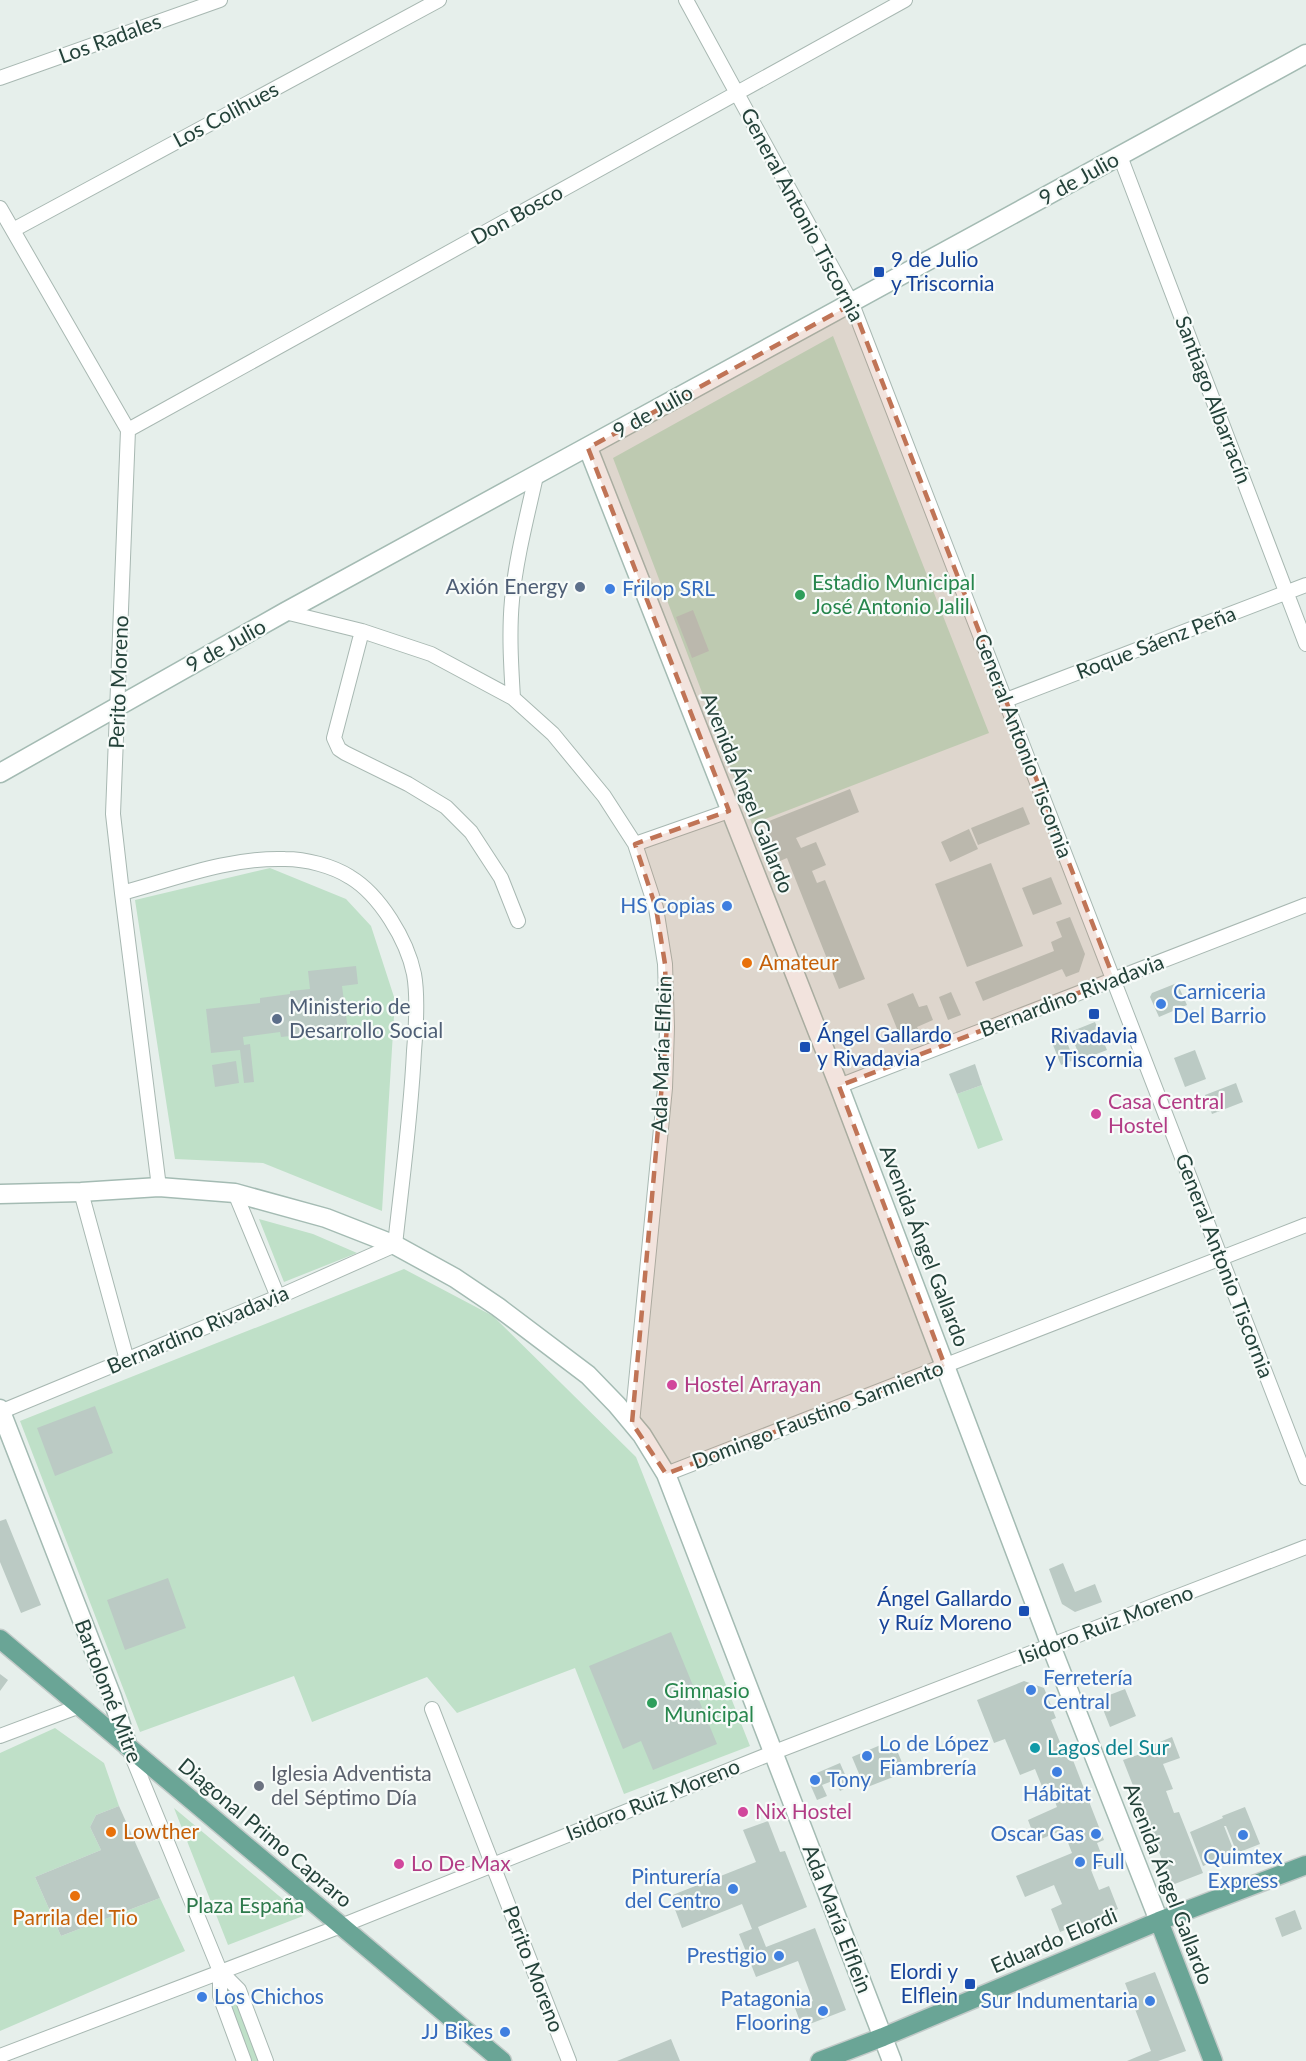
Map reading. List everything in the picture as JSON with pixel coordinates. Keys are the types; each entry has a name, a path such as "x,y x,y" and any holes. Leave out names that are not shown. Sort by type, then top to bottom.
{"main road":[{"name":"Diagonal Primo Capraro","path":"0,1639 502,2061"},
{"name":"Eduardo Elordi","path":"820,2061 883,2037 1159,1921 1306,1865"},
{"name":"Avenida Ángel Gallardo","path":"1159,1921 1213,2061"}],"street":[{"name":"Los Radales","path":"0,78 220,0"},
{"name":"Los Colihues","path":"13,230 439,0"},
{"name":"General Antonio Tiscornia","path":"686,0 852,304 1306,1478"},
{"name":"Don Bosco","path":"128,430 905,0"},
{"name":"9 de Julio","path":"0,773 285,612 1306,54"},
{"name":"Santiago Albarracín","path":"1120,156 1306,644"},
{"path":"0,208 128,430"},
{"name":"Perito Moreno","path":"128,430 113,814 159,1187"},
{"name":"Avenida Ángel Gallardo","path":"588,448 839,1086 1159,1921"},
{"path":"513,698 510,651 512,600 536,476"},
{"name":"Roque Sáenz Peña","path":"1006,700 1306,585"},
{"name":"Ada María Elflein","path":"285,612 362,631 431,654 513,698 553,734 604,796 635,844 657,920 665,964 667,1027 664,1088 632,1423"},
{"path":"362,631 334,738 336,744 345,753 408,784 446,807 471,832 501,878 518,921"},
{"path":"635,844 729,811"},
{"path":"122,893 255,859 288,859 331,868 352,878 378,902 400,936 414,974 416,1022 412,1091 395,1245"},
{"name":"Bernardino Rivadavia","path":"839,1086 1306,905"},
{"name":"Ada María Elflein","path":"0,1194 159,1187 234,1193 326,1218 395,1245 455,1278 538,1336 588,1375 632,1423 666,1474 892,2061"},
{"path":"81,1192 127,1359"},
{"path":"234,1193 278,1297"},
{"name":"Domingo Faustino Sarmiento","path":"666,1474 1306,1225"},
{"name":"Bernardino Rivadavia","path":"0,1411 278,1297 395,1245"},
{"name":"Bartolomé Mitre","path":"0,1411 112,1697 128,1747 220,1971 238,1990 266,2061"},
{"name":"Isidoro Ruiz Moreno","path":"0,2056 341,1926 772,1753 1306,1547"},
{"path":"0,1736 80,1706"},
{"name":"Perito Moreno","path":"432,1709 569,2061"},
{"name":"Bartolomé Mitre","path":"220,1971 220,1996 244,2061"}],"highlighted area":[{"path":"852,304 1114,979 839,1086 945,1366 666,1474 632,1423 667,1027 665,964 656,908 635,844 729,811 588,448"}],"green space":[{"name":"Estadio Municipal José Antonio Jalil","path":"833,336 989,733 752,824 613,458"},
{"path":"270,868 346,899 371,926 395,1000 382,1211 263,1163 175,1159 135,900"},
{"path":"982,1085 1003,1140 978,1149 957,1094"},
{"path":"259,1219 313,1234 357,1253 284,1282"},
{"path":"404,1269 493,1316 636,1457 750,1746 624,1794 575,1668 457,1713 427,1677 312,1722 294,1676 140,1732 20,1421"},
{"path":"55,1728 104,1763 119,1806 96,1815 90,1827 101,1850 35,1877 61,1936 160,1898 185,1951 0,2031 0,1753"},
{"name":"Plaza España","path":"174,1808 303,1916 228,1945"},
{"path":"228,1988 233,1992 260,2061 252,2061 227,1995"}],"building":[{"path":"693,610 709,651 692,658 676,617"},
{"path":"850,789 859,812 796,838 801,848 816,842 826,865 812,871 817,883 825,880 865,979 839,989 787,858 780,861 764,823"},
{"path":"1023,807 1030,824 978,845 971,828"},
{"path":"969,829 978,849 950,862 941,842"},
{"path":"991,863 1023,946 967,967 935,884"},
{"path":"1051,877 1062,904 1033,915 1022,888"},
{"path":"1070,917 1085,954 1079,972 1066,977 1062,969 983,1001 975,982 1054,951 1051,942 1062,937 1056,922"},
{"name":"Ministerio de Desarrollo Social","path":"356,966 358,984 342,986 348,1030 281,1037 280,1032 243,1037 244,1045 250,1044 254,1082 244,1083 240,1050 211,1053 206,1009 260,1003 260,998 310,989 308,971"},
{"path":"1177,983 1187,1005 1159,1017 1150,997 1152,993"},
{"path":"951,992 961,1015 948,1020 939,997"},
{"path":"913,993 919,1007 927,1005 933,1020 917,1027 920,1034 902,1041 887,1004"},
{"path":"1095,1022 1107,1050 1081,1060 1070,1032"},
{"path":"1064,1035 1074,1060 1061,1065 1051,1040"},
{"path":"1195,1050 1206,1079 1185,1087 1174,1058"},
{"path":"236,1061 239,1083 215,1087 212,1065"},
{"path":"975,1064 982,1085 957,1094 949,1074"},
{"path":"1236,1083 1243,1102 1212,1114 1205,1095"},
{"path":"95,1406 113,1453 55,1476 37,1428"},
{"path":"6,1519 41,1605 21,1613 0,1562 0,1521"},
{"path":"1063,1563 1075,1592 1095,1584 1102,1602 1075,1612 1062,1604 1049,1569"},
{"path":"168,1578 186,1628 125,1650 107,1600"},
{"name":"Gimnasio Municipal","path":"671,1632 717,1744 653,1770 641,1741 623,1749 589,1666"},
{"path":"0,1674 8,1680 0,1691"},
{"path":"1024,1681 1044,1688 1056,1718 1051,1720 1066,1757 1071,1755 1104,1840 1097,1843 1105,1864 1091,1870 1099,1890 1109,1886 1118,1909 1060,1932 1051,1909 1062,1904 1054,1885 1025,1897 1016,1876 1072,1853 1063,1830 1036,1841 1028,1820 1057,1807 1049,1786 1043,1789 1035,1769 1020,1775 1005,1739 994,1743 977,1700"},
{"path":"1125,1689 1136,1716 1110,1727 1099,1699"},
{"path":"1172,1737 1180,1758 1163,1764 1173,1789 1166,1791 1174,1813 1179,1812 1203,1873 1172,1885 1123,1760 1146,1752 1145,1748"},
{"path":"883,1744 886,1752 896,1748 906,1772 865,1788 852,1757"},
{"path":"840,1763 850,1786 840,1791 835,1780 822,1785 827,1796 817,1800 810,1784 812,1775"},
{"path":"119,1806 160,1898 61,1936 35,1877 101,1850 90,1827 96,1815"},
{"path":"1245,1807 1260,1844 1237,1853 1226,1826 1224,1826 1235,1854 1203,1866 1190,1832"},
{"path":"768,1821 780,1852 785,1851 807,1907 758,1927 766,1947 815,1928 846,2010 802,2027 795,2008 813,2001 798,1961 756,1977 739,1934 752,1929 742,1904 682,1928 670,1896 756,1862 743,1830"},
{"path":"1295,1910 1302,1929 1282,1937 1275,1918"},
{"path":"1155,1972 1186,2051 1158,2061 1127,2061 1151,2051 1125,1983"},
{"path":"671,2039 680,2061 617,2061"}],"place":[{"name":"9 de Julio y Triscornia","path":"879,272"},
{"name":"Axión Energy","path":"580,587"},
{"name":"Frilop SRL","path":"610,589"},
{"name":"Estadio Municipal José Antonio Jalil","path":"800,595"},
{"name":"HS Copias","path":"727,906"},
{"name":"Amateur","path":"747,963"},
{"name":"Carniceria Del Barrio","path":"1161,1004"},
{"name":"Rivadavia y Tiscornia","path":"1094,1014"},
{"name":"Ministerio de Desarrollo Social","path":"277,1019"},
{"name":"Ángel Gallardo y Rivadavia","path":"805,1047"},
{"name":"Casa Central Hostel","path":"1096,1114"},
{"name":"Hostel Arrayan","path":"672,1385"},
{"name":"Ángel Gallardo y Ruíz Moreno","path":"1024,1611"},
{"name":"Ferretería Central","path":"1031,1690"},
{"name":"Gimnasio Municipal","path":"652,1703"},
{"name":"Lagos del Sur","path":"1035,1748"},
{"name":"Lo de López Fiambrería","path":"867,1756"},
{"name":"Hábitat","path":"1057,1772"},
{"name":"Tony","path":"815,1780"},
{"name":"Iglesia Adventista del Séptimo Día","path":"259,1786"},
{"name":"Nix Hostel","path":"743,1812"},
{"name":"Lowther","path":"111,1832"},
{"name":"Oscar Gas","path":"1096,1834"},
{"name":"Quimtex Express","path":"1243,1835"},
{"name":"Full","path":"1080,1862"},
{"name":"Lo De Max","path":"399,1864"},
{"name":"Pinturería del Centro","path":"733,1889"},
{"name":"Parrila del Tio","path":"75,1896"},
{"name":"Prestigio","path":"779,1956"},
{"name":"Elordi y Elflein","path":"970,1984"},
{"name":"Los Chichos","path":"202,1997"},
{"name":"Sur Indumentaria","path":"1150,2001"},
{"name":"Patagonia Flooring","path":"823,2011"},
{"name":"JJ Bikes","path":"505,2032"}]}
